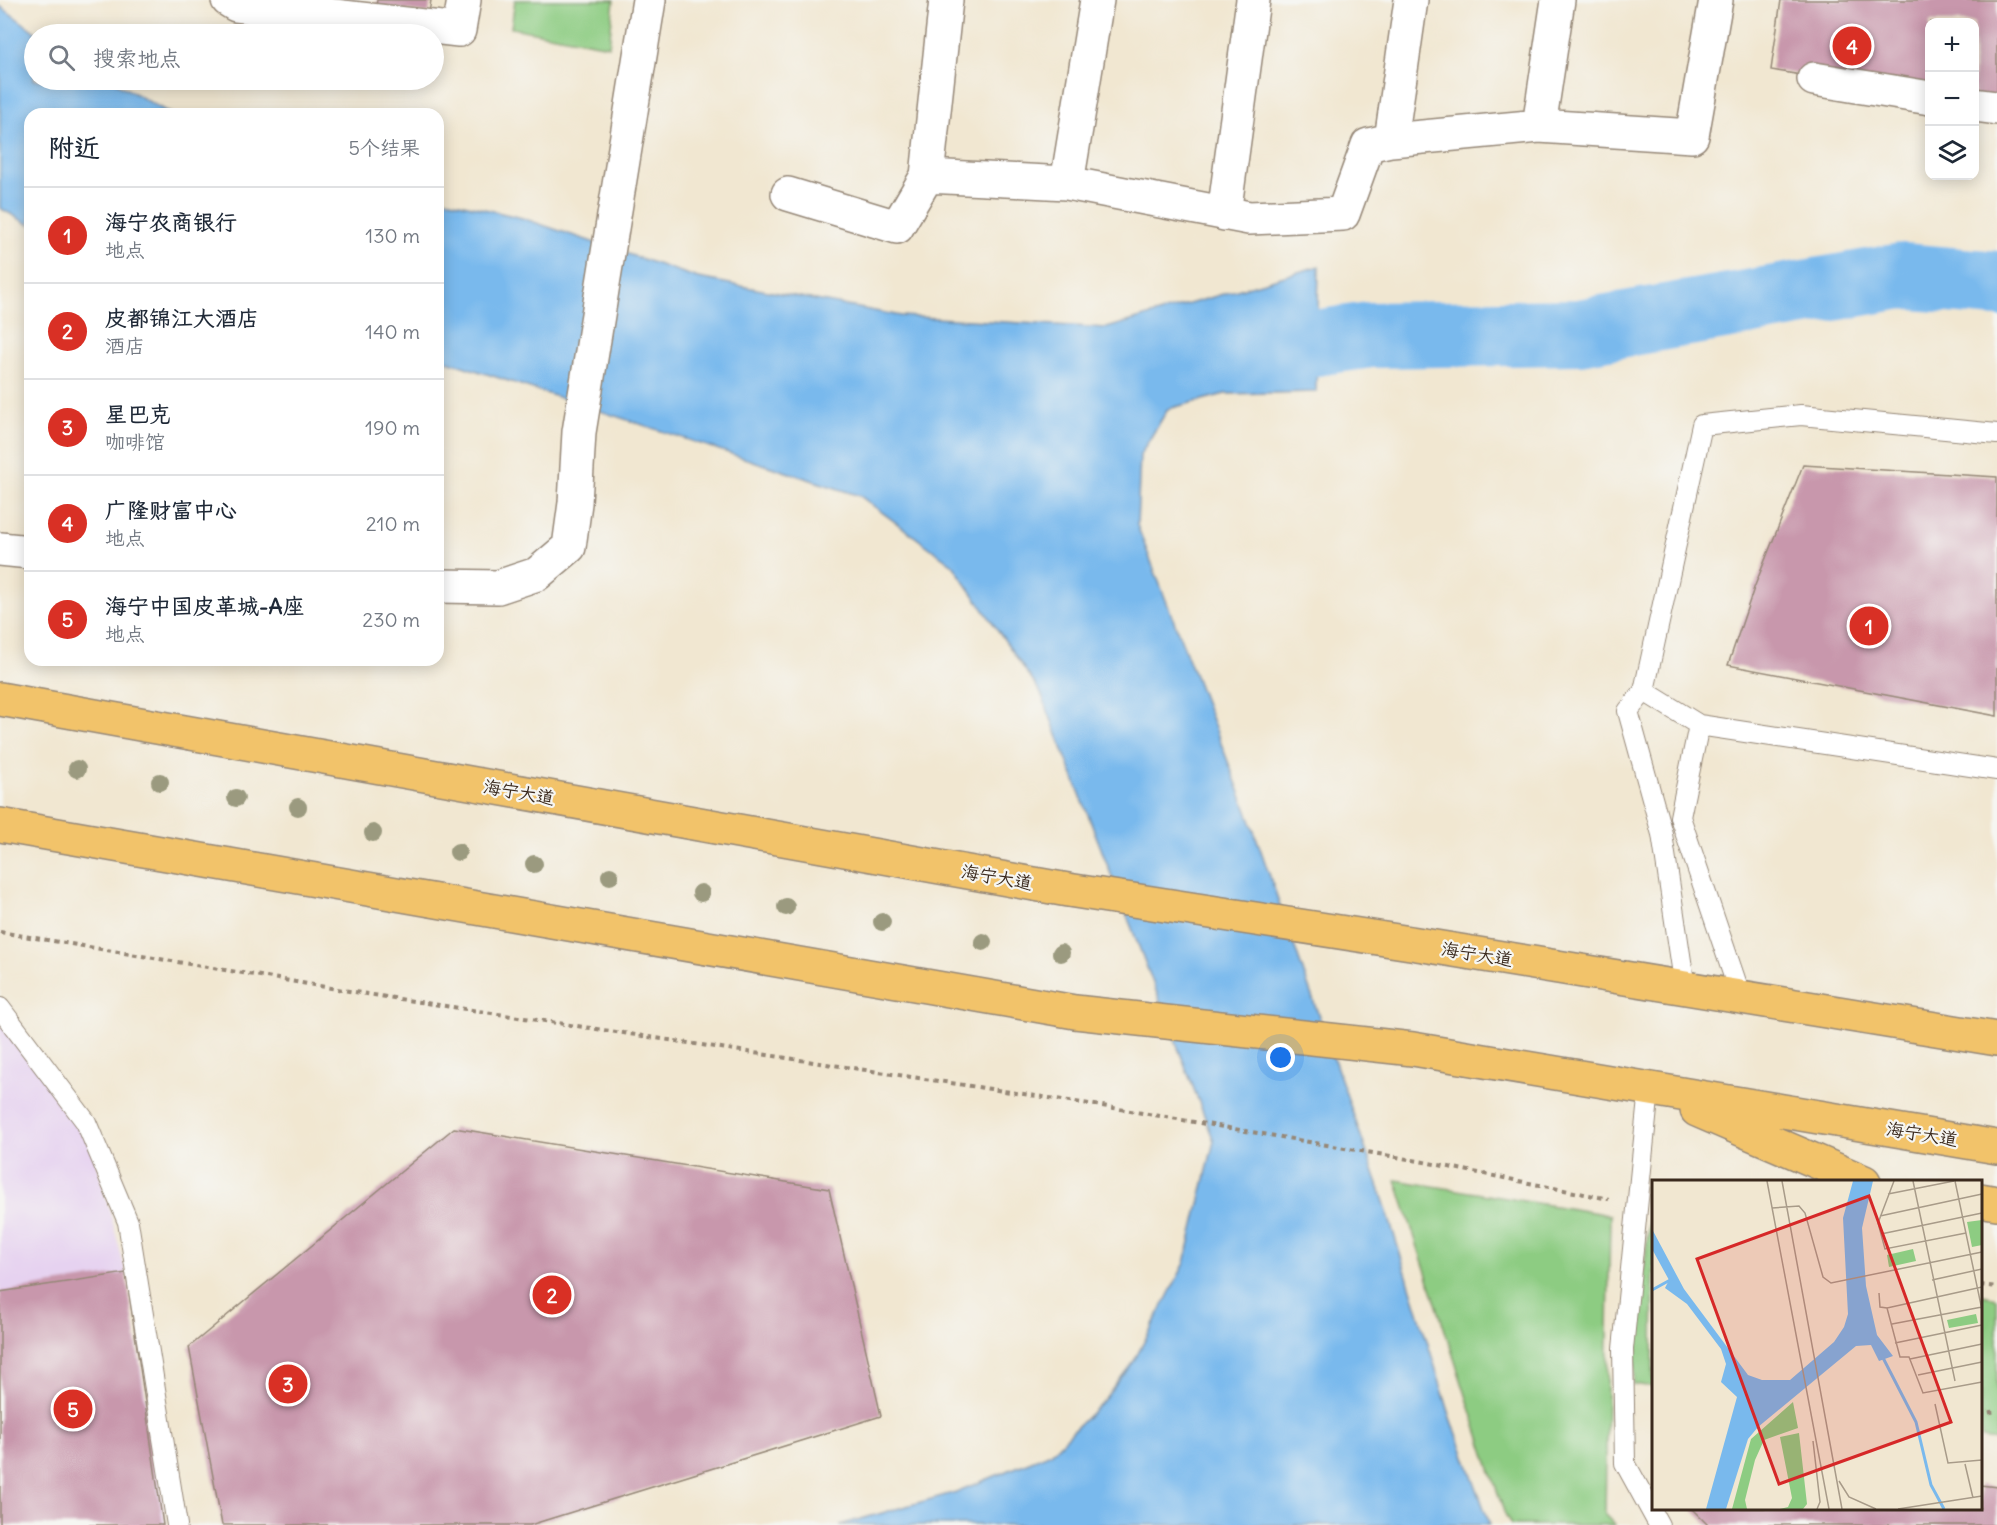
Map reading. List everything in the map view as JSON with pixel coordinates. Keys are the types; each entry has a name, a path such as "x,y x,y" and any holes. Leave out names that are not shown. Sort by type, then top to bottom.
{"highway":[{"name":"海宁大道","path":"0,699 1068,890 1417,944 1997,1039"},
{"name":"海宁大道","path":"0,825 1075,1012 1413,1050 1997,1147"},
{"path":"1649,1089 1859,1180"},
{"path":"1982,1200 1997,1203"}],"street":[{"path":"228,0 236,5 330,8 424,24"},
{"path":"444,27 459,30 464,0"},
{"path":"444,585 498,587 537,574 569,547 575,503 579,432 649,0"},
{"path":"788,194 897,227 927,176 946,0"},
{"path":"1067,183 1097,0"},
{"path":"1224,214 1253,0"},
{"path":"1391,140 1411,0"},
{"path":"1539,126 1558,0"},
{"path":"927,176 1067,183 1249,218 1343,214 1368,145 1391,140 1539,126 1692,136 1716,0"},
{"path":"1814,79 1925,97"},
{"path":"1979,106 1997,108"},
{"path":"0,549 24,551"}],"lane":[{"path":"1685,988 1662,834 1628,711 1644,691 1702,425 1801,415 1997,434"},
{"path":"1644,691 1699,725 1997,770"},
{"path":"1699,725 1680,817 1741,997"},
{"path":"0,1008 86,1122 128,1222 177,1525"},
{"path":"1649,1089 1623,1349 1625,1463 1659,1525"}],"path":[{"path":"0,932 367,994 1102,1106 1377,1154 1638,1205"},
{"path":"1982,1285 1997,1287"},
{"path":"1982,1414 1997,1411"}],"shaded area":[{"path":"0,1008 86,1122 126,1273 166,1525 0,1525"}],"green space":[{"path":"515,0 614,0 609,46 511,28"},
{"path":"1396,1180 1610,1215 1605,1515 1615,1525 1511,1525 1504,1512"},
{"path":"1649,1221 1652,1222 1652,1387 1633,1384"},
{"path":"1982,1295 1997,1298 1997,1440 1982,1438"}],"water":[{"path":"0,6 24,24 24,90 129,90 160,108 24,108 24,222 0,208"},
{"path":"444,199 522,218 698,278 901,316 1107,328 1319,266 1316,392 1225,394 1168,409 1140,455 1137,525 1247,811 1384,1202 1450,1415 1490,1525 840,1525 956,1492 1051,1453 1103,1401 1134,1361 1185,1263 1214,1141 1041,693 953,565 860,496 444,360"}],"building":[{"path":"377,0 431,0 429,13 376,6"},
{"path":"1781,0 1997,0 1997,108 1979,105 1979,18 1925,18 1925,95 1771,70"},
{"path":"1803,465 1997,477 1997,716 1728,665 1754,588"},
{"path":"454,1128 829,1189 881,1416 530,1525 222,1525 189,1347"},
{"path":"126,1273 163,1525 0,1525 0,1292"},
{"path":"1982,1485 1997,1487 1997,1525 1708,1525 1693,1510 1982,1510"}],"waterway":[{"path":"1227,356 1370,335 1579,332 1902,276 1997,284"}],"place":[{"name":"广隆财富中心","path":"1852,46"},
{"name":"海宁农商银行","path":"1869,626"},
{"name":"皮都锦江大酒店","path":"552,1295"},
{"name":"星巴克","path":"288,1384"},
{"name":"海宁中国皮革城-A座","path":"73,1409"}]}
